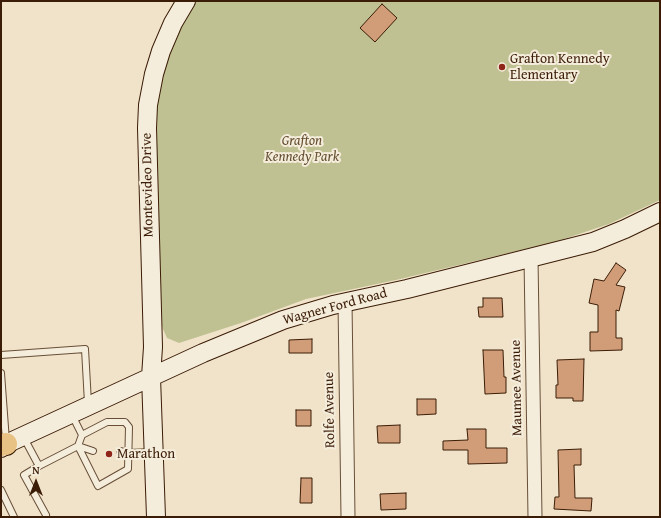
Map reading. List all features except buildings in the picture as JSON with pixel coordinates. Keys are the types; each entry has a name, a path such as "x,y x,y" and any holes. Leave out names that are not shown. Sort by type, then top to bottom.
{"main road":[{"name":"Montevideo Drive","path":"156,517 151,377 153,347 146,128 148,105 154,74 161,51 173,23 186,1"},
{"name":"Wagner Ford Road","path":"8,443 89,407 203,353 284,320 345,302 407,289 593,242 625,230 660,212"}],"street":[{"name":"Maumee Avenue","path":"531,258 535,517"},
{"name":"Rolfe Avenue","path":"345,302 348,517"}],"lane":[{"path":"1,354 85,349 89,407"},
{"path":"1,373 8,443 39,466"},
{"path":"72,414 82,435"},
{"path":"46,515 24,475 78,446 82,435 107,422 125,422 128,427 128,469 98,486 78,446"},
{"path":"78,446 93,451"},
{"path":"120,451 128,453 154,452"},
{"path":"1,490 14,517"}],"green space":[{"name":"Grafton Kennedy Park","path":"193,1 660,1 660,200 609,224 555,242 396,280 306,299 241,323 179,343 167,338 159,315 153,139 157,91 169,46"}],"place":[{"name":"Grafton Kennedy Elementary","path":"502,67"},
{"name":"Marathon","path":"109,454"}]}
